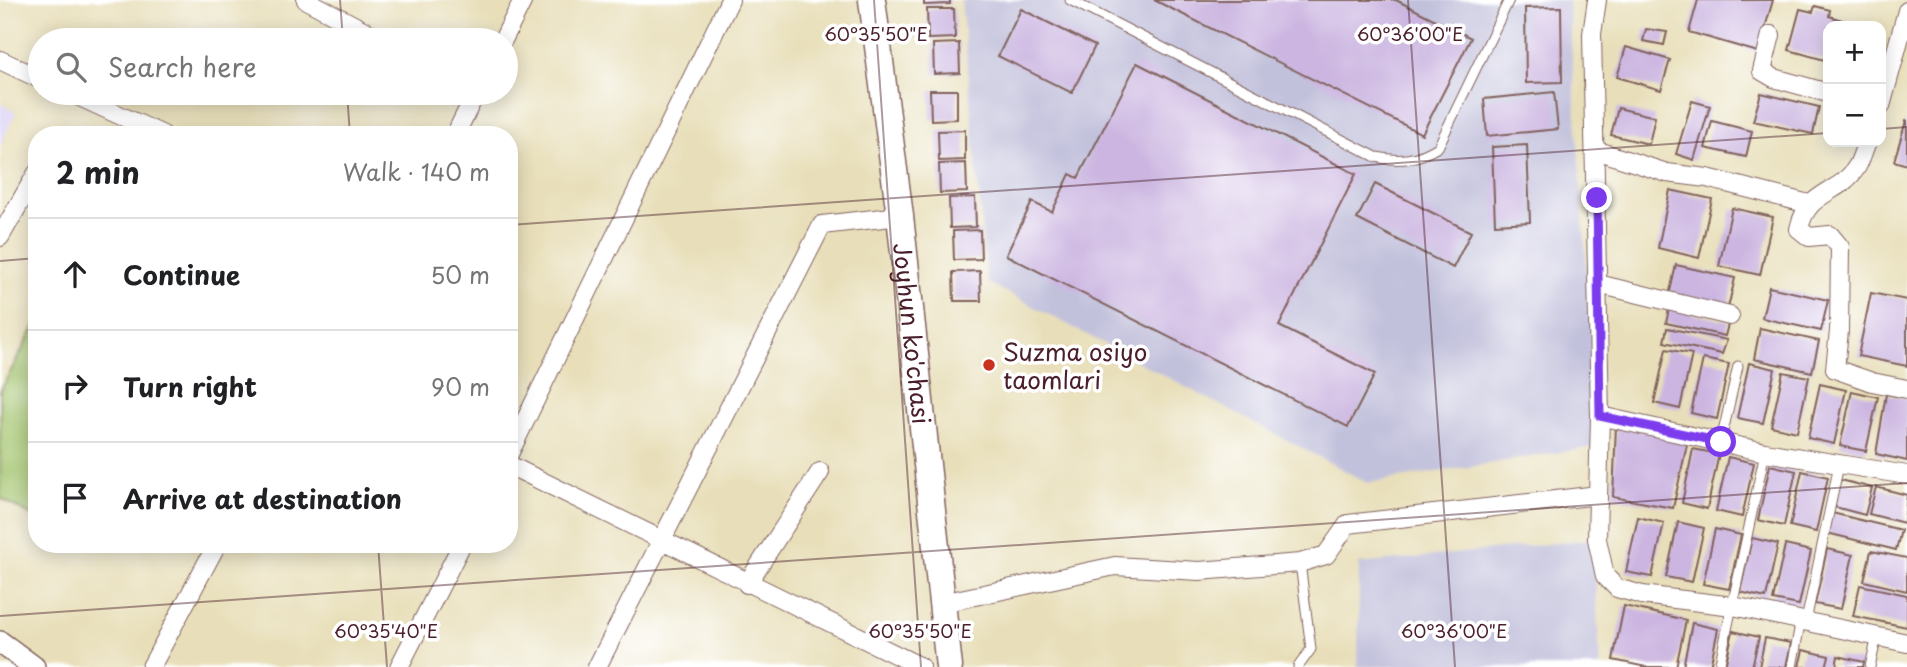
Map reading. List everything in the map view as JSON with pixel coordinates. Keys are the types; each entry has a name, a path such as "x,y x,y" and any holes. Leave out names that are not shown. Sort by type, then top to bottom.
{"main road":[{"name":"Joyhun ko'chasi","path":"872,0 900,216 949,667"}],"street":[{"path":"306,0 360,28"},
{"path":"509,28 523,0"},
{"path":"518,436 730,0"},
{"path":"1597,0 1592,34 1600,416 1597,539 1605,576 1617,588 1642,595 1733,606 1907,643"},
{"path":"1886,87 1907,11"},
{"path":"1771,35 1762,71 1773,79 1823,92"},
{"path":"0,60 28,73"},
{"path":"97,105 143,126"},
{"path":"460,126 470,105"},
{"path":"1865,147 1855,170 1809,204 1802,214 1799,229 1809,237 1830,235 1840,247 1839,331 1835,369 1872,382 1907,389"},
{"path":"1595,150 1667,173 1707,178 1809,204"},
{"path":"0,237 28,189"},
{"path":"597,667 822,225 900,216"},
{"path":"1598,284 1730,316"},
{"path":"1600,416 1765,452 1907,475"},
{"path":"518,469 747,584 922,667"},
{"path":"747,584 820,472"},
{"path":"942,603 1115,566 1199,571 1300,563 1326,555 1348,524 1598,495"},
{"path":"151,667 213,553"},
{"path":"399,667 458,553"},
{"path":"0,642 34,667"}],"lane":[{"path":"1070,0 1376,157 1397,161 1422,157 1438,147 1509,0"},
{"path":"1721,442 1738,366"},
{"path":"1718,667 1765,452"},
{"path":"1792,667 1839,466"},
{"path":"1298,667 1311,649 1300,563"},
{"path":"1870,667 1877,636"}],"shaded area":[{"path":"961,0 1568,0 1599,446 1368,483 987,282"},
{"path":"0,104 16,112 0,146"},
{"path":"1593,539 1600,667 1358,667 1359,564"}],"green space":[{"path":"28,339 28,514 0,498 0,391"}],"building":[{"path":"924,0 950,0 950,4 924,5"},
{"path":"1154,0 1396,0 1471,38 1422,134"},
{"path":"1698,0 1773,0 1758,52 1689,32"},
{"path":"1815,6 1830,10 1829,16 1845,21 1823,21 1823,60 1789,50 1800,9 1813,12"},
{"path":"1561,7 1562,82 1526,83 1525,8"},
{"path":"927,9 954,9 955,38 928,39"},
{"path":"1021,9 1095,46 1072,93 998,56"},
{"path":"1646,29 1667,32 1664,45 1643,41"},
{"path":"959,43 960,73 934,74 933,44"},
{"path":"1626,47 1670,60 1661,90 1617,77"},
{"path":"1137,63 1356,174 1279,326 1375,374 1348,427 1006,255 1032,202 1052,212 1070,174 1078,178"},
{"path":"930,90 957,90 957,119 931,120"},
{"path":"1554,92 1558,129 1487,136 1484,99"},
{"path":"1761,93 1819,107 1813,134 1753,121"},
{"path":"1692,101 1710,106 1694,160 1676,154"},
{"path":"1618,108 1655,117 1649,144 1611,135"},
{"path":"1712,121 1752,131 1746,157 1705,148"},
{"path":"1907,121 1907,165 1894,161"},
{"path":"965,130 965,160 939,161 938,131"},
{"path":"1527,145 1530,222 1495,224 1492,147"},
{"path":"966,163 967,192 940,193 939,164"},
{"path":"1375,184 1471,232 1453,268 1357,219"},
{"path":"1670,190 1712,199 1699,258 1658,248"},
{"path":"975,197 976,227 950,228 949,198"},
{"path":"1732,208 1773,217 1760,275 1719,266"},
{"path":"980,230 981,259 954,260 953,231"},
{"path":"1676,265 1735,278 1728,308 1669,296"},
{"path":"980,271 981,301 954,301 953,272"},
{"path":"1769,287 1828,300 1821,331 1762,318"},
{"path":"1871,293 1907,300 1907,366 1858,356"},
{"path":"1669,309 1729,321 1725,336 1666,323"},
{"path":"1667,328 1727,340 1722,354 1664,342"},
{"path":"1760,328 1819,341 1812,372 1754,359"},
{"path":"1666,349 1692,354 1680,409 1654,403"},
{"path":"1703,359 1729,364 1717,419 1691,413"},
{"path":"1749,363 1775,369 1763,423 1737,418"},
{"path":"1783,372 1809,377 1797,432 1771,426"},
{"path":"1820,384 1846,390 1834,444 1808,438"},
{"path":"1852,391 1878,397 1866,451 1840,446"},
{"path":"1886,394 1907,398 1907,461 1876,454"},
{"path":"1616,425 1688,440 1673,508 1613,497"},
{"path":"1693,449 1719,454 1707,509 1682,503"},
{"path":"1728,457 1754,463 1742,517 1716,511"},
{"path":"1770,465 1796,471 1784,526 1758,520"},
{"path":"1802,471 1828,477 1816,532 1790,526"},
{"path":"1837,479 1872,488 1865,515 1831,506"},
{"path":"1876,487 1907,495 1904,523 1869,514"},
{"path":"1832,513 1901,530 1896,550 1827,533"},
{"path":"1638,517 1664,523 1652,577 1626,572"},
{"path":"1678,522 1704,528 1692,582 1666,577"},
{"path":"1715,529 1741,535 1729,589 1703,584"},
{"path":"1752,538 1778,544 1766,598 1740,592"},
{"path":"1785,545 1811,551 1799,605 1773,600"},
{"path":"1827,549 1853,555 1841,609 1815,604"},
{"path":"1871,551 1907,558 1907,591 1864,581"},
{"path":"1860,585 1907,595 1907,627 1853,616"},
{"path":"1624,606 1686,620 1676,667 1646,667 1613,660"},
{"path":"1692,623 1718,629 1710,667 1683,667"},
{"path":"1733,631 1759,637 1752,667 1725,667"},
{"path":"1765,638 1791,643 1786,667 1759,667"},
{"path":"1803,650 1829,656 1826,667 1799,667"},
{"path":"1838,656 1864,662 1863,667 1836,667"}],"place":[{"name":"Suzma osiyo taomlari","path":"989,365"}],"route":[{"path":"1597,198 1600,416 1721,442"}]}
